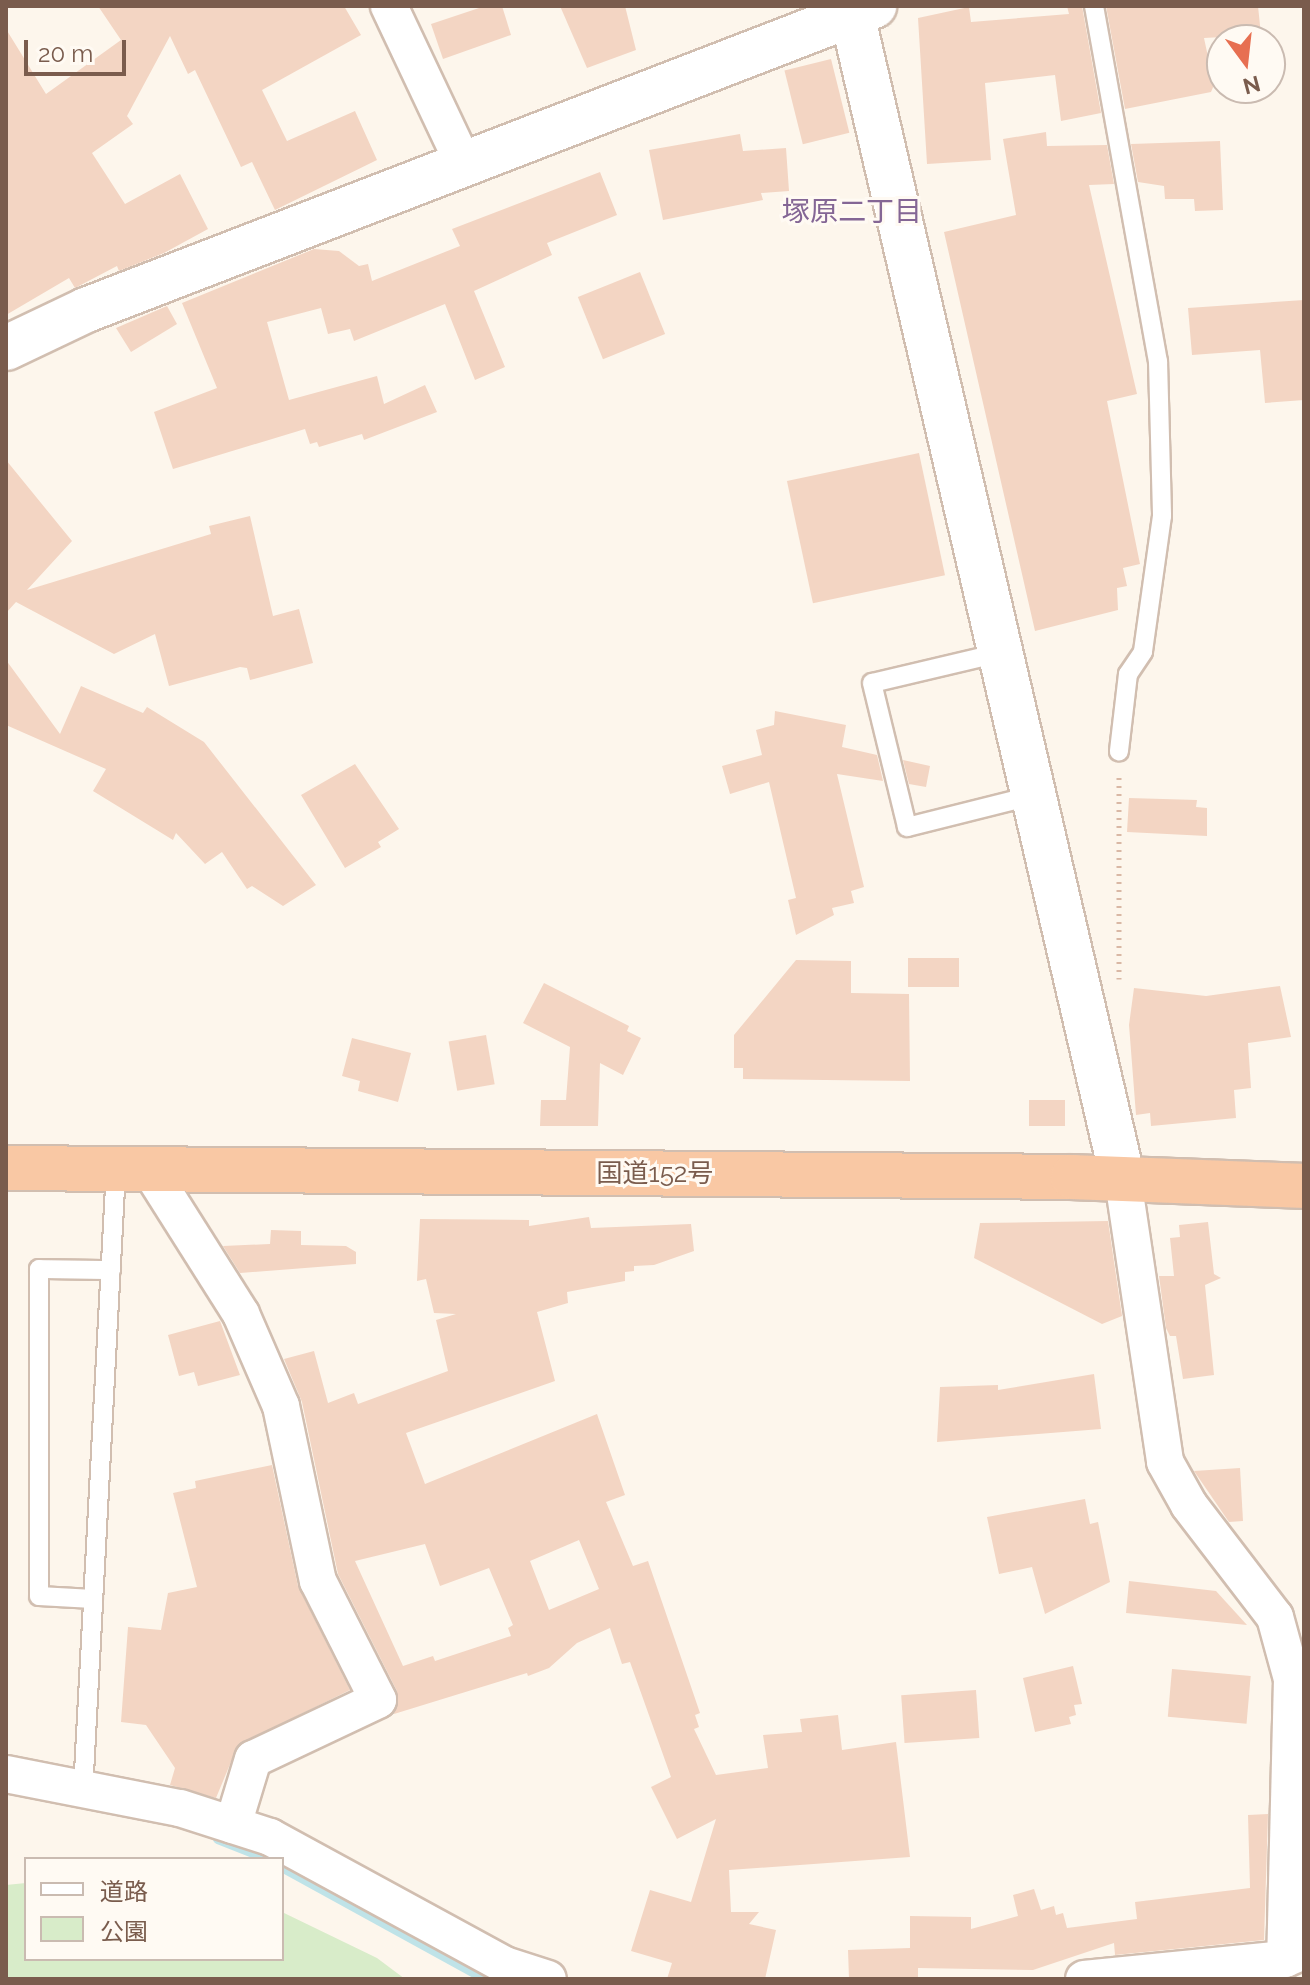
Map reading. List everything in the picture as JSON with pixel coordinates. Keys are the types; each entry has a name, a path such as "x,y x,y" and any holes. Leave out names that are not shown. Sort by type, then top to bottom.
{"highway":[{"name":"国道152号","path":"6,1168 1123,1180 1304,1186"}],"street":[{"path":"389,6 464,165"},
{"path":"6,348 86,310 859,9 1031,796 1123,1180 1165,1462 1189,1505 1275,1617 1292,1679 1295,1955 1084,1979"},
{"path":"133,1170 241,1314 281,1406 318,1581 378,1700 253,1759 233,1825"},
{"path":"6,1774 83,1792 180,1808 270,1837 505,1965 548,1979"}],"lane":[{"path":"1094,6 1158,361 1162,516 1143,652 1128,674 1119,751"},
{"path":"999,653 872,683 907,827 1031,796"},
{"path":"83,1792 111,1270 133,1170"},
{"path":"93,1599 39,1596 39,1269 111,1270"}],"path":[{"path":"1118,983 1119,751"}],"green space":[{"path":"24,1883 24,1961 284,1961 284,1913 377,1958 405,1979 6,1979 6,1885"}],"building":[{"path":"98,6 344,6 361,35 262,90 287,141 355,111 377,160 275,210 252,162 241,167 195,70 188,74 170,36 127,116 133,124 92,153 125,204 180,174 208,229 164,253 119,271 117,266 75,288 69,278 6,315 6,29 46,94 121,40"},
{"path":"485,6 502,6 511,35 443,59 431,24"},
{"path":"560,6 625,6 636,50 587,68"},
{"path":"1067,6 1082,6 1101,113 1061,121 1055,75 985,83 991,160 927,164 918,18 969,7 971,22 1069,14"},
{"path":"1106,6 1258,6 1260,24 1206,24 1206,93 1125,109"},
{"path":"831,59 849,133 803,144 784,71"},
{"path":"1046,132 1047,146 1107,145 1114,184 1089,185 1137,394 1107,401 1140,564 1123,568 1127,586 1117,588 1118,610 1035,631 944,232 1016,215 1003,139"},
{"path":"740,134 743,151 786,148 789,191 761,193 763,200 663,220 649,150"},
{"path":"1220,141 1223,210 1195,211 1194,199 1165,199 1164,186 1138,182 1131,144"},
{"path":"600,172 617,215 547,243 552,255 474,291 505,367 475,380 445,304 354,341 350,329 328,334 321,308 267,322 289,400 377,376 384,404 425,385 437,412 364,440 362,434 319,447 317,442 310,444 305,429 173,469 154,412 217,388 182,303 314,249 339,251 359,266 368,264 372,281 460,246 452,229"},
{"path":"640,272 665,334 603,359 578,297"},
{"path":"1304,300 1304,400 1265,403 1260,350 1192,355 1188,308"},
{"path":"167,306 177,324 131,352 116,328"},
{"path":"919,453 945,575 813,603 787,481"},
{"path":"6,460 72,541 27,590 211,534 209,526 250,516 273,616 299,609 313,663 250,680 247,668 240,667 169,686 155,634 114,654 16,602 6,613"},
{"path":"6,660 60,734 81,686 143,713 147,707 204,742 316,885 283,906 252,886 247,889 222,852 205,864 176,833 173,840 93,791 106,769 6,725"},
{"path":"775,711 846,725 842,747 877,755 883,781 837,774 864,887 851,891 854,903 832,908 834,915 796,935 788,900 796,898 769,782 730,794 722,766 762,755 756,730 774,725"},
{"path":"903,760 930,766 926,787 909,784"},
{"path":"355,764 399,829 378,842 381,847 345,868 301,795"},
{"path":"1129,798 1197,800 1196,807 1207,808 1207,836 1127,832"},
{"path":"908,958 959,958 959,987 908,987"},
{"path":"796,960 851,961 851,993 909,994 910,1081 743,1079 743,1068 734,1068 734,1035"},
{"path":"544,983 629,1026 627,1031 641,1038 623,1075 600,1063 598,1126 540,1126 541,1100 566,1100 570,1047 523,1023"},
{"path":"1280,986 1291,1037 1248,1043 1251,1088 1234,1090 1236,1118 1151,1126 1150,1113 1136,1115 1129,1025 1134,988 1206,996"},
{"path":"486,1035 495,1084 457,1091 449,1042"},
{"path":"352,1038 411,1053 398,1102 358,1091 360,1081 342,1076"},
{"path":"1029,1100 1065,1100 1065,1126 1029,1126"},
{"path":"589,1217 591,1228 691,1224 694,1251 654,1265 634,1266 634,1271 625,1272 625,1281 567,1292 568,1303 537,1312 555,1381 406,1433 425,1484 597,1414 625,1495 606,1502 633,1566 648,1561 700,1713 695,1715 699,1727 694,1729 716,1775 768,1768 763,1735 802,1732 800,1719 838,1715 842,1750 896,1742 910,1857 729,1870 731,1912 759,1912 749,1924 776,1930 765,1979 667,1979 672,1963 631,1951 650,1890 691,1902 716,1819 677,1839 651,1787 671,1777 630,1662 622,1664 610,1628 577,1643 549,1668 394,1714 397,1691 338,1574 302,1402 284,1359 314,1351 328,1403 354,1393 358,1404 448,1371 436,1320 456,1314 434,1313 426,1279 417,1281 420,1219 529,1220 529,1226","holes":["579,1540 599,1589 549,1610 530,1561","425,1544 440,1586 489,1568 513,1625 508,1628 511,1636 435,1661 433,1656 403,1666 355,1561"]},
{"path":"1108,1221 1122,1316 1102,1324 974,1258 980,1223"},
{"path":"1208,1222 1214,1274 1221,1278 1205,1285 1214,1375 1183,1379 1176,1336 1170,1336 1166,1328 1159,1276 1174,1276 1170,1238 1180,1237 1179,1225"},
{"path":"271,1230 301,1231 301,1245 346,1246 356,1252 356,1264 240,1273 223,1246 270,1244"},
{"path":"220,1321 240,1375 198,1386 194,1372 179,1376 168,1335"},
{"path":"1094,1374 1101,1429 937,1442 940,1387 998,1385 998,1390"},
{"path":"272,1465 298,1586 350,1690 238,1745 216,1798 170,1785 175,1768 146,1725 121,1722 128,1627 161,1630 168,1593 197,1587 173,1493 196,1488 195,1481"},
{"path":"1240,1468 1243,1521 1229,1522 1194,1471"},
{"path":"1085,1499 1090,1524 1098,1522 1110,1582 1045,1614 1032,1567 999,1574 987,1517"},
{"path":"1129,1581 1216,1591 1247,1625 1126,1613"},
{"path":"1073,1666 1082,1704 1074,1705 1076,1715 1069,1717 1071,1724 1035,1732 1023,1678"},
{"path":"1172,1669 1251,1676 1247,1724 1168,1717"},
{"path":"976,1690 979,1738 905,1743 901,1695"},
{"path":"1268,1814 1264,1940 1115,1955 1114,1943 1033,1970 918,1968 918,1979 849,1979 848,1950 910,1948 910,1916 971,1917 971,1929 1018,1916 1013,1895 1034,1889 1041,1910 1054,1906 1056,1915 1063,1913 1067,1928 1137,1919 1135,1902 1250,1888 1248,1815"}],"waterway":[{"path":"218,1839 263,1857"},
{"path":"284,1868 486,1979"}],"district":[{"name":"塚原二丁目","path":"852,212"}]}
